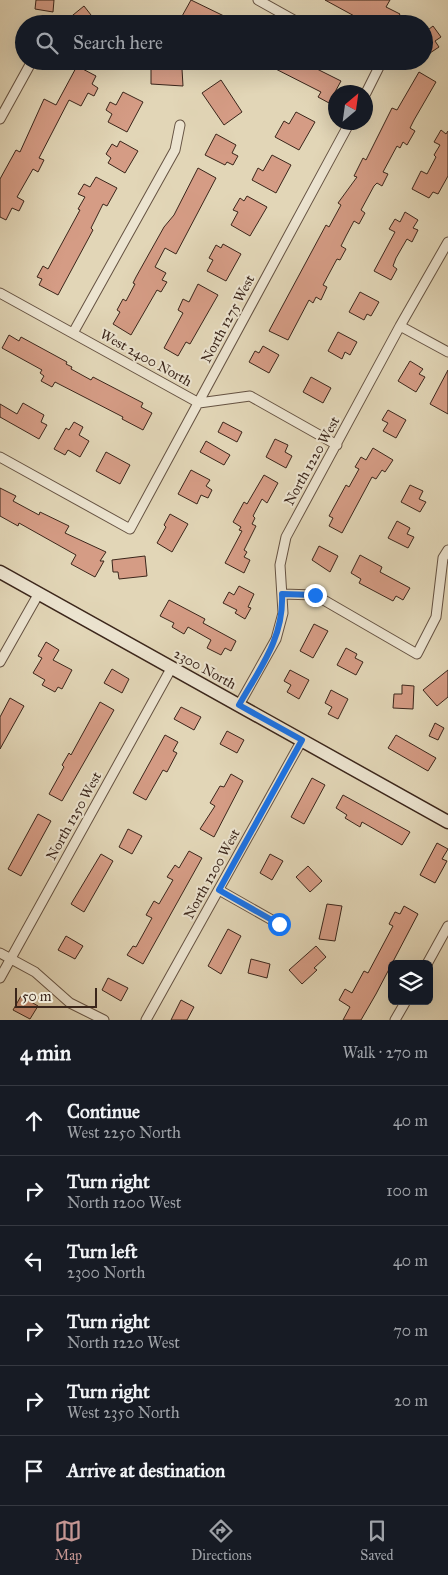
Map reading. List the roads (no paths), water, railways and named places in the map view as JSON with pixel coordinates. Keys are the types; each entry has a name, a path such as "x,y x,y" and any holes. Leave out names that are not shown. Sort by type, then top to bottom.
{"street":[{"path":"258,0 285,15"},
{"path":"0,119 27,70"},
{"path":"370,85 378,70"},
{"path":"74,333 175,150 180,125"},
{"name":"North 1275 West","path":"0,457 130,529 346,130"},
{"name":"North 1220 West","path":"239,705 276,640 283,613 280,564 286,537 400,326 448,242"},
{"name":"West 2400 North","path":"0,293 199,403 250,396 337,445"},
{"path":"400,326 448,352"},
{"path":"282,594 315,595 417,654 436,617 444,558 448,550"},
{"name":"2300 North","path":"0,572 448,822"},
{"path":"0,662 39,593"},
{"name":"North 1250 West","path":"0,978 172,668"},
{"name":"North 1200 West","path":"146,1020 302,740"},
{"path":"219,890 279,924"},
{"path":"429,960 448,926"},
{"path":"0,953 35,972 70,1003 104,1020"},
{"path":"395,1020 404,1005"}]}
